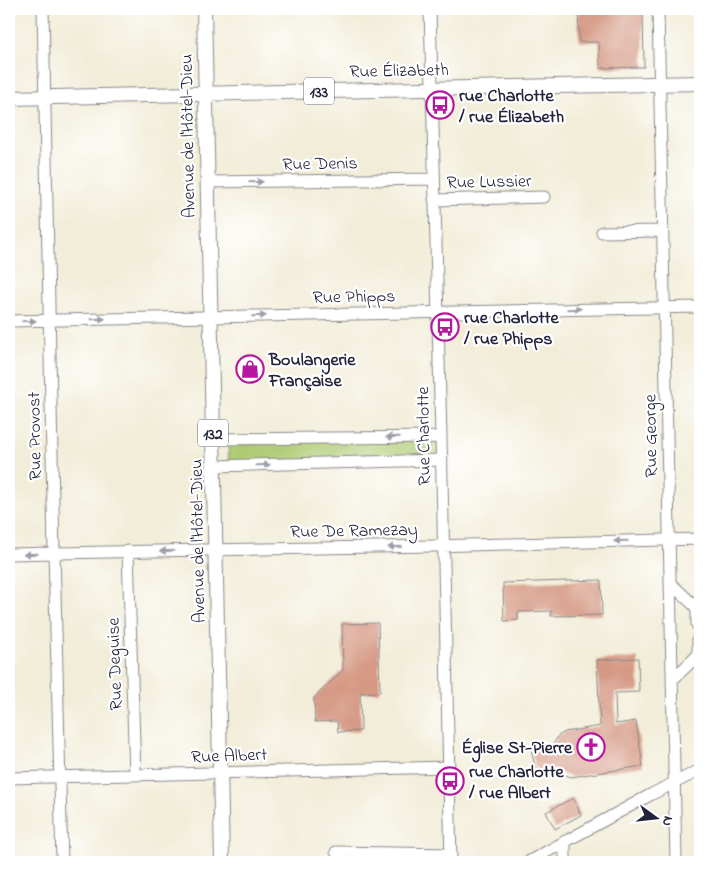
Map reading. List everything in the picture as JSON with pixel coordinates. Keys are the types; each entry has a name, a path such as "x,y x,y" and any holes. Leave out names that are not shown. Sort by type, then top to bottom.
{"main road":[{"name":"Avenue de l'Hôtel-Dieu","path":"204,9 222,862"},
{"name":"Rue Élizabeth","path":"9,98 700,84"}],"street":[{"name":"Rue Provost","path":"42,9 62,862"},
{"name":"Rue Charlotte","path":"430,9 451,858"},
{"name":"Rue George","path":"658,9 676,862"},
{"name":"Rue Denis","path":"207,182 434,178"},
{"name":"Rue Lussier","path":"434,200 544,197"},
{"path":"602,232 662,231"},
{"name":"Rue Phipps","path":"9,321 700,307"},
{"path":"214,439 441,437"},
{"path":"214,466 442,460"},
{"name":"Rue De Ramezay","path":"9,554 700,539"},
{"name":"Rue Deguise","path":"128,552 135,775"},
{"path":"670,583 695,606 697,625"},
{"path":"672,680 696,658 698,639"},
{"name":"Rue Albert","path":"9,778 449,767"},
{"path":"528,862 674,782 700,770"},
{"path":"565,841 565,862"},
{"path":"336,852 451,858"}],"green space":[{"path":"444,432 445,458 229,462 228,445"}],"building":[{"path":"578,9 643,9 644,67 600,68 599,42 579,42"},
{"path":"601,580 602,615 551,616 551,611 518,612 518,620 504,621 503,583"},
{"path":"378,623 380,692 360,693 361,731 338,732 337,721 315,722 314,698 343,670 342,624"},
{"name":"Église St-Pierre","path":"638,658 639,692 615,693 616,724 636,721 643,766 571,777 556,770 537,774 531,750 553,745 558,736 565,732 600,726 597,660"},
{"path":"573,798 581,815 555,829 546,812"}],"place":[{"name":"rue Charlotte / rue Élizabeth","path":"440,105"},
{"name":"rue Charlotte / rue Phipps","path":"445,327"},
{"name":"Boulangerie Française","path":"250,369"},
{"name":"Église St-Pierre","path":"591,747"},
{"name":"rue Charlotte / rue Albert","path":"450,781"}]}
